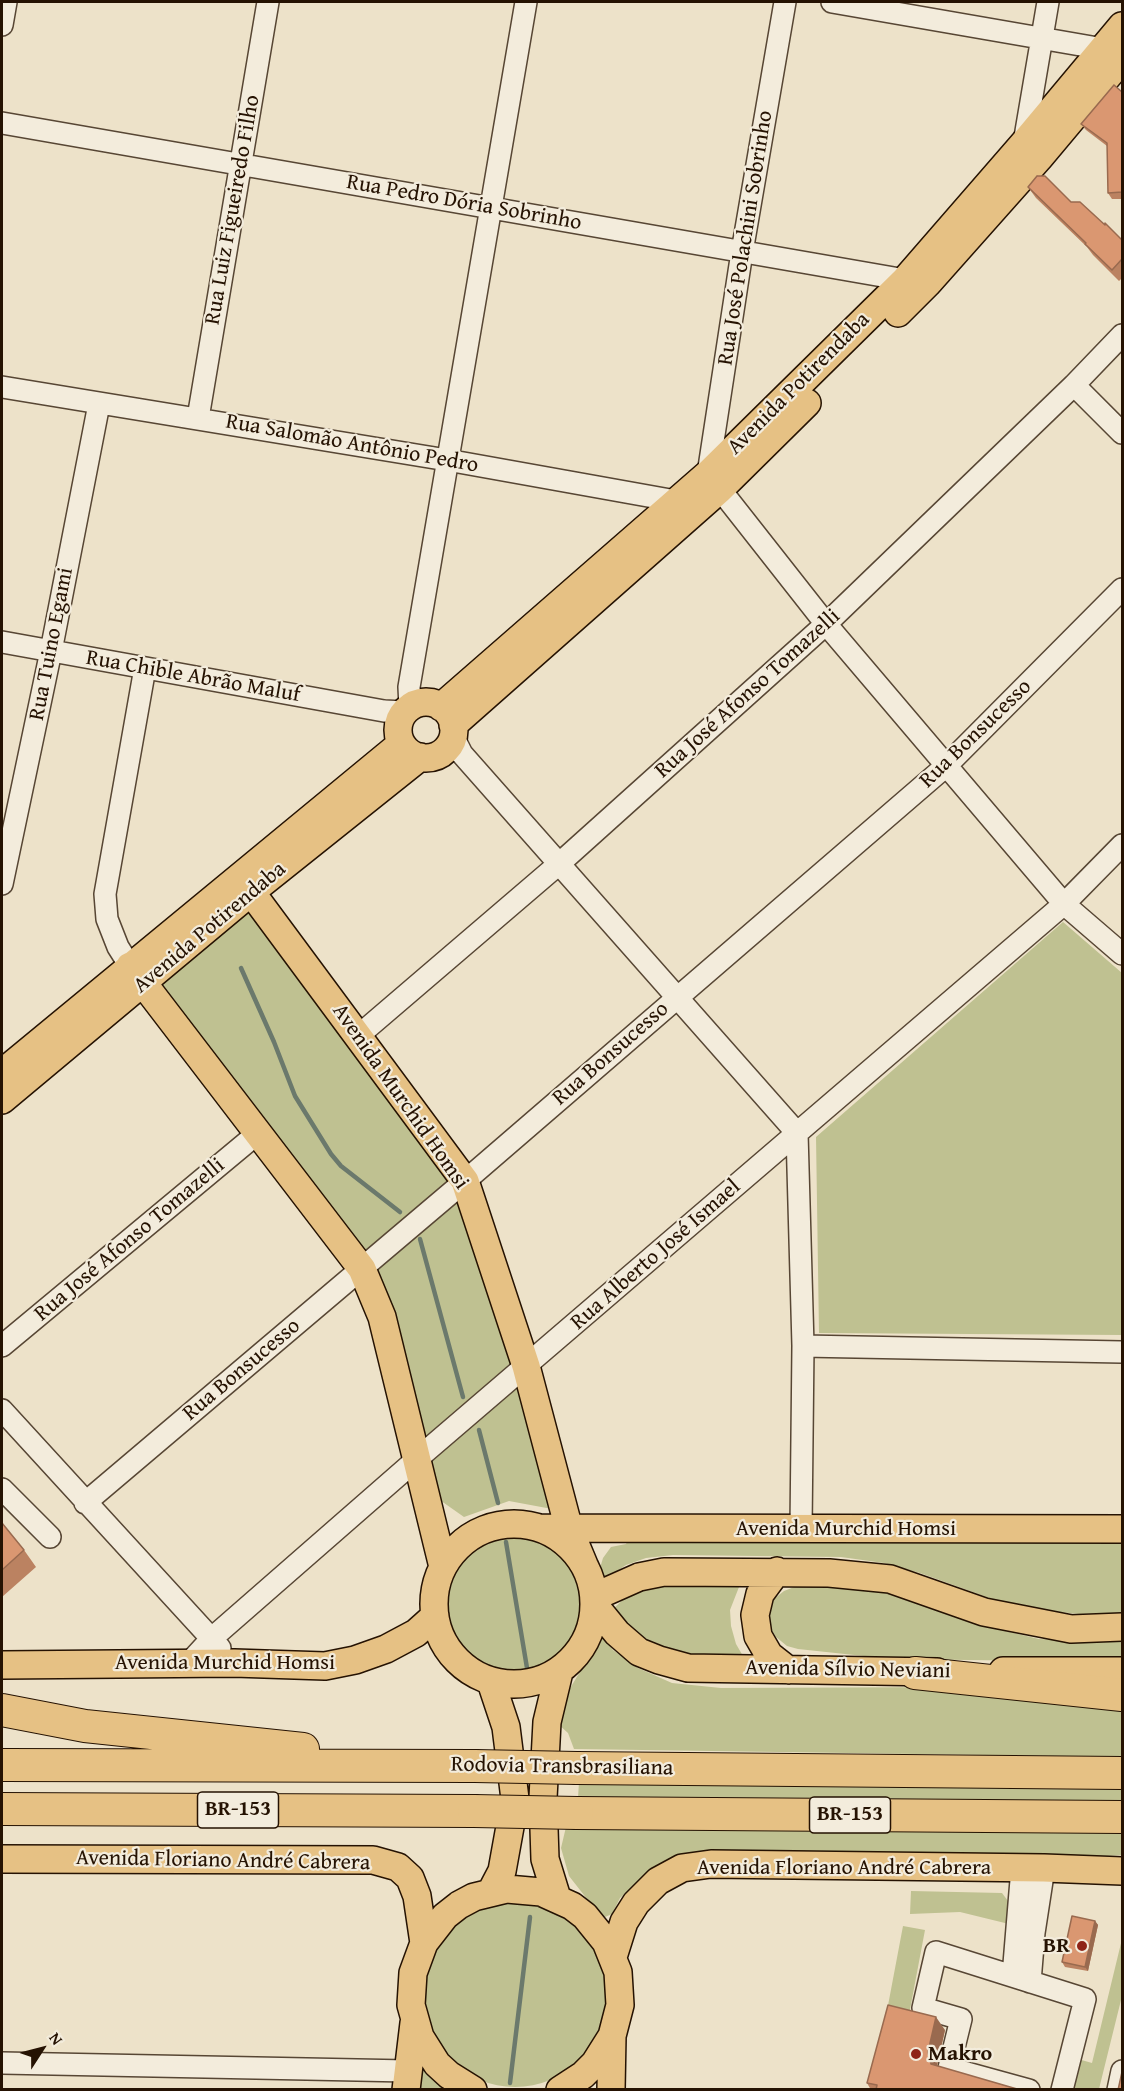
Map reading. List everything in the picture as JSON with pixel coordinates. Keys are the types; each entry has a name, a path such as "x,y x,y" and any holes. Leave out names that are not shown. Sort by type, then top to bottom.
{"highway":[{"path":"915,1673 1122,1695"},
{"path":"2,1710 85,1726 353,1755 365,1766"},
{"name":"Rodovia Transbrasiliana","path":"2,1765 475,1766 1122,1773"},
{"name":"Rodovia Transbrasiliana","path":"2,1809 1122,1817"}],"main road":[{"name":"Avenida Potirendaba","path":"2,1100 137,975 424,725 702,493 916,282 1116,53 1122,26"},
{"name":"Avenida Potirendaba","path":"2,1073 251,892 424,725"},
{"name":"Avenida Murchid Homsi","path":"251,892 465,1181 526,1366 569,1529 584,1565"},
{"path":"137,975 362,1269 382,1317 443,1567"},
{"path":"503,1524 540,1528 563,1540 575,1551 584,1565 591,1580 595,1602 594,1619 585,1643 569,1664 559,1672 533,1683 519,1685 491,1682 458,1662 442,1641 435,1616 436,1582 443,1567 458,1546 468,1538 503,1524"},
{"name":"Avenida Murchid Homsi","path":"540,1528 1122,1529"},
{"path":"777,1571 760,1594 755,1615 758,1636 763,1646 769,1655 788,1670"},
{"name":"Avenida Murchid Homsi","path":"595,1602 639,1577 664,1572 829,1573 890,1579 984,1612 1071,1629 1122,1627"},
{"name":"Avenida Sílvio Neviani","path":"595,1602 624,1639 639,1652 688,1668 915,1673 1038,1670 1122,1671"},
{"name":"Avenida Murchid Homsi","path":"2,1665 234,1663 325,1666 355,1660 386,1649 416,1633 435,1616"},
{"path":"557,1898 545,1859 543,1798 548,1722 559,1672"},
{"path":"491,1682 506,1727 515,1799 502,1871 491,1892"},
{"name":"Avenida Floriano André Cabrera","path":"2,1859 373,1860 399,1867 410,1878 417,1896 424,1943"},
{"name":"Avenida Floriano André Cabrera","path":"613,1957 624,1922 636,1903 658,1881 682,1868 711,1864 1122,1871"},
{"path":"473,2090 449,2075 437,2064 420,2037 411,2005 412,1981 417,1958 424,1943 439,1922 459,1905 491,1892 507,1889 524,1890 557,1898 585,1916 606,1942 613,1957 620,1988 620,2005 612,2036 611,2090"},
{"path":"407,2080 414,2021"},
{"path":"560,2090 583,2075 595,2063 612,2036"}],"street":[{"path":"2,25 6,2"},
{"name":"Rua Luiz Figueiredo Filho","path":"198,418 268,2"},
{"path":"526,2 447,459 424,725 560,863 797,1133 803,1346 801,1528"},
{"name":"Rua José Polachini Sobrinho","path":"702,493 785,2"},
{"path":"832,2 1042,37 1116,53"},
{"path":"1032,150 1042,37 1048,2"},
{"name":"Rua Pedro Dória Sobrinho","path":"2,123 916,282"},
{"name":"Rua José Afonso Tomazelli","path":"358,1036 560,863 826,624 1074,385 1122,335"},
{"path":"1074,385 1122,433"},
{"name":"Rua Salomão Antônio Pedro","path":"2,387 447,459 702,493"},
{"name":"Rua Tuino Egami","path":"2,884 51,651 99,404"},
{"path":"702,493 826,624 1064,904 1122,954"},
{"name":"Rua Bonsucesso","path":"85,1503 465,1181 946,766 1122,589"},
{"name":"Rua Chible Abrão Maluf","path":"2,642 145,668 424,725"},
{"path":"137,975 118,947 107,919 105,894 145,668"},
{"name":"Rua Alberto José Ismael","path":"189,1663 211,1640 417,1459 1064,904 1122,845"},
{"name":"Rua José Afonso Tomazelli","path":"2,1346 258,1133"},
{"path":"803,1346 1122,1352"},
{"path":"2,1410 234,1663"},
{"path":"2,1489 50,1537"},
{"path":"1022,1979 1033,1868"},
{"path":"1029,2090 949,2068 961,2019 922,2008 936,1952 1085,1999 1062,2090"},
{"path":"2,2064 407,2080"},
{"path":"1118,2090 1122,2071"}],"green space":[{"path":"252,900 457,1179 363,1259 153,985"},
{"path":"1063,922 1122,973 1122,1335 819,1333 816,1137"},
{"path":"463,1191 520,1364 418,1451 369,1270"},
{"path":"524,1378 552,1509 509,1501 464,1517 427,1491 420,1466"},
{"path":"514,1537 540,1543 562,1557 576,1579 582,1605 576,1631 562,1653 540,1667 514,1673 488,1667 466,1653 452,1631 446,1605 452,1579 466,1557 488,1543"},
{"path":"628,1540 1122,1543 1122,1613 1079,1614 1030,1609 992,1599 920,1573 884,1563 841,1557 673,1555 646,1558 626,1565 602,1581 600,1568 603,1558 611,1547 626,1544"},
{"path":"661,1582 739,1587 730,1610 736,1644 743,1656 701,1657 659,1649 642,1638 614,1608 627,1596"},
{"path":"802,1584 874,1587 997,1629 1039,1639 1122,1642 1122,1662 892,1659 798,1649 787,1646 776,1637 770,1627 769,1609 774,1599 784,1591"},
{"path":"599,1631 613,1650 638,1668 672,1683 721,1688 968,1687 1122,1702 1122,1757 574,1749 568,1733 558,1724 566,1695 590,1655"},
{"path":"579,1782 1122,1785 1122,1803 578,1798"},
{"path":"566,1827 1122,1831 1122,1855 1079,1858 681,1855 649,1871 620,1898 612,1914 605,1917 591,1904 569,1876 561,1848"},
{"path":"911,1891 1002,1893 1008,1901 1009,1924 960,1912 910,1914"},
{"path":"515,1903 550,1910 580,1930 600,1960 607,1995 600,2030 580,2060 550,2080 515,2087 480,2080 450,2060 430,2030 423,1995 430,1960 450,1930 480,1910"},
{"path":"903,1926 925,1930 908,2020 886,2016"},
{"path":"1122,1939 1122,1996 1099,2089 1071,2090 1078,2059 1092,2063"},
{"path":"415,2052 449,2089 413,2090"}],"building":[{"path":"1114,85 1122,92 1122,192 1108,193 1107,143 1081,124"},
{"path":"1037,176 1045,176 1071,202 1080,202 1122,240 1122,259 1112,270 1028,187"},
{"path":"2,1523 24,1550 2,1570"},
{"name":"BR","path":"1072,1916 1095,1921 1085,1967 1062,1962"},
{"name":"Makro","path":"888,2005 936,2017 928,2052 931,2064 1025,2090 876,2090 877,2085 867,2083"},
{"path":"1122,2072 1122,2090 1118,2090"}],"waterway":[{"path":"241,968 295,1096 331,1154 341,1166 400,1212"},
{"path":"420,1239 463,1397"},
{"path":"479,1430 498,1503"},
{"path":"506,1542 527,1668"},
{"path":"510,2083 530,1917"}],"place":[{"name":"BR","path":"1082,1946"},
{"name":"Makro","path":"916,2054"}]}
